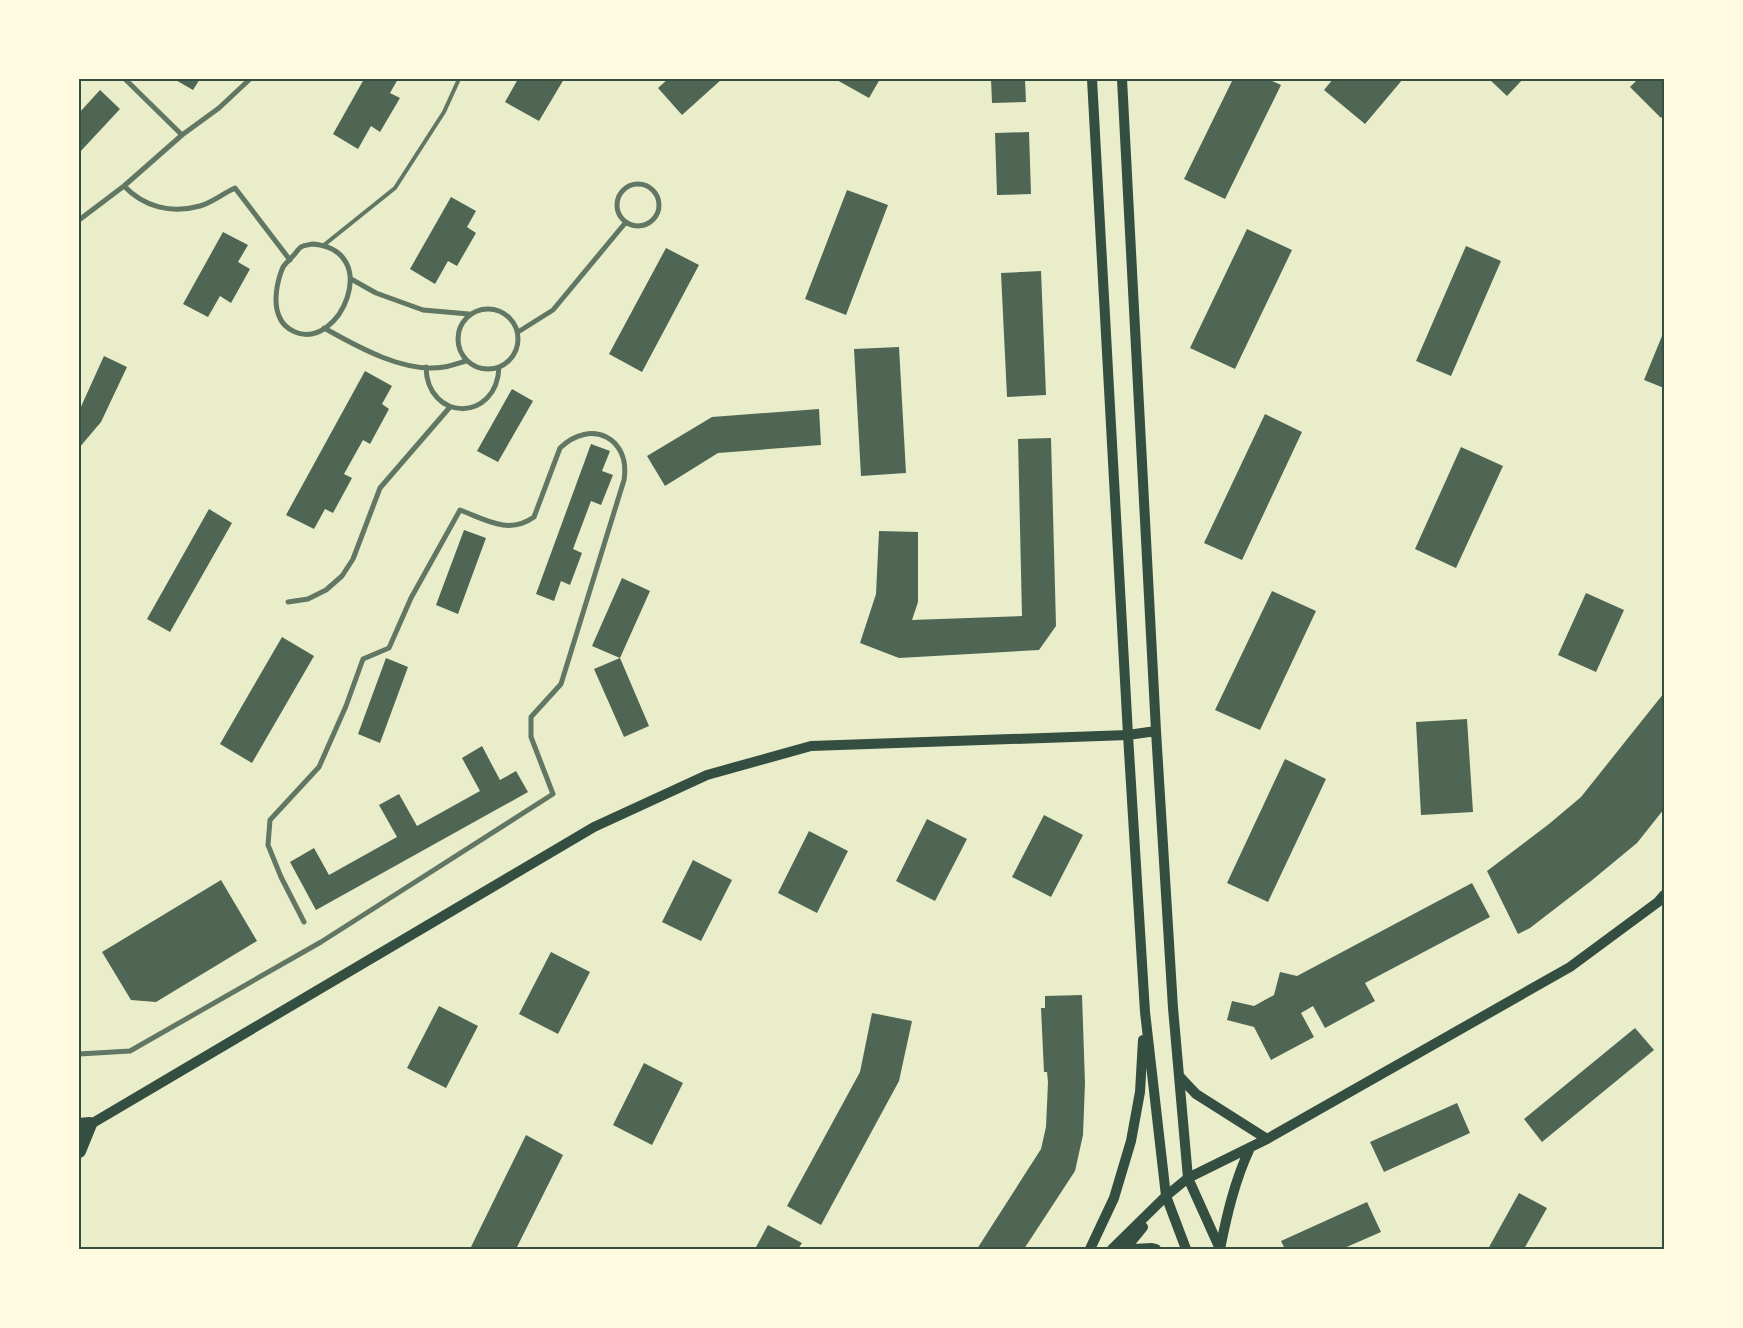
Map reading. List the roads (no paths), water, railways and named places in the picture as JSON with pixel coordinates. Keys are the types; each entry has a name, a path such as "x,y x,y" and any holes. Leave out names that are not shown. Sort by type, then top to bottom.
{"highway":[{"path":"79,1151 83,1127"}],"main road":[{"path":"1092,79 1145,1012 1166,1196 1186,1249"},
{"path":"1122,79 1156,731 1173,1008 1188,1178 1220,1249"},
{"path":"83,1127 594,826 708,774 812,746 1128,735 1156,731"},
{"path":"1112,1249 1166,1196 1188,1178 1267,1139 1570,967 1658,902 1664,895"},
{"path":"1090,1249 1114,1198 1131,1141 1140,1092 1145,1012"},
{"path":"1179,1076 1196,1094 1267,1139"},
{"path":"1220,1249 1228,1208 1250,1148"},
{"path":"1125,1249 1166,1196"},
{"path":"1133,1249 1156,1249"}],"street":[{"path":"125,79 182,135"},
{"path":"79,220 124,186 182,135 219,108 250,79"},
{"path":"637,184 650,188 658,198 658,211 655,217 650,222 638,226 626,222 618,212 617,206 621,193 625,188 637,184"},
{"path":"124,186 144,202 156,207 179,210 201,206 235,188 290,260"},
{"path":"518,332 553,310 626,222"},
{"path":"312,244 324,245 334,249 343,257 349,268 349,294 344,307 336,319 316,332 308,334 298,333 290,330 283,324 279,316 276,293 284,267 301,247 312,244"},
{"path":"350,279 376,293 423,310 469,314"},
{"path":"485,308 494,308 509,316 518,332 518,340 512,357 499,367 482,369 473,366 461,354 457,337 463,320 469,314 485,308"},
{"path":"324,328 353,344 394,361 418,367 443,367 466,360"},
{"path":"426,367 426,380 431,391 439,400 450,407 462,409 474,407 485,401 494,392 498,380 499,367"},
{"path":"288,602 308,598 326,590 342,576 353,559 380,488 450,407"},
{"path":"79,1054 130,1051 321,942 553,794 530,737 531,717 561,684 624,480 626,469 624,458 619,448 611,440 601,434 578,434 560,448 534,517 526,523 508,527 460,510 411,598 389,648 363,659 346,706 319,767 270,820 268,845 280,877 304,922"}],"lane":[{"path":"324,245 395,188 444,112 459,79"}]}
